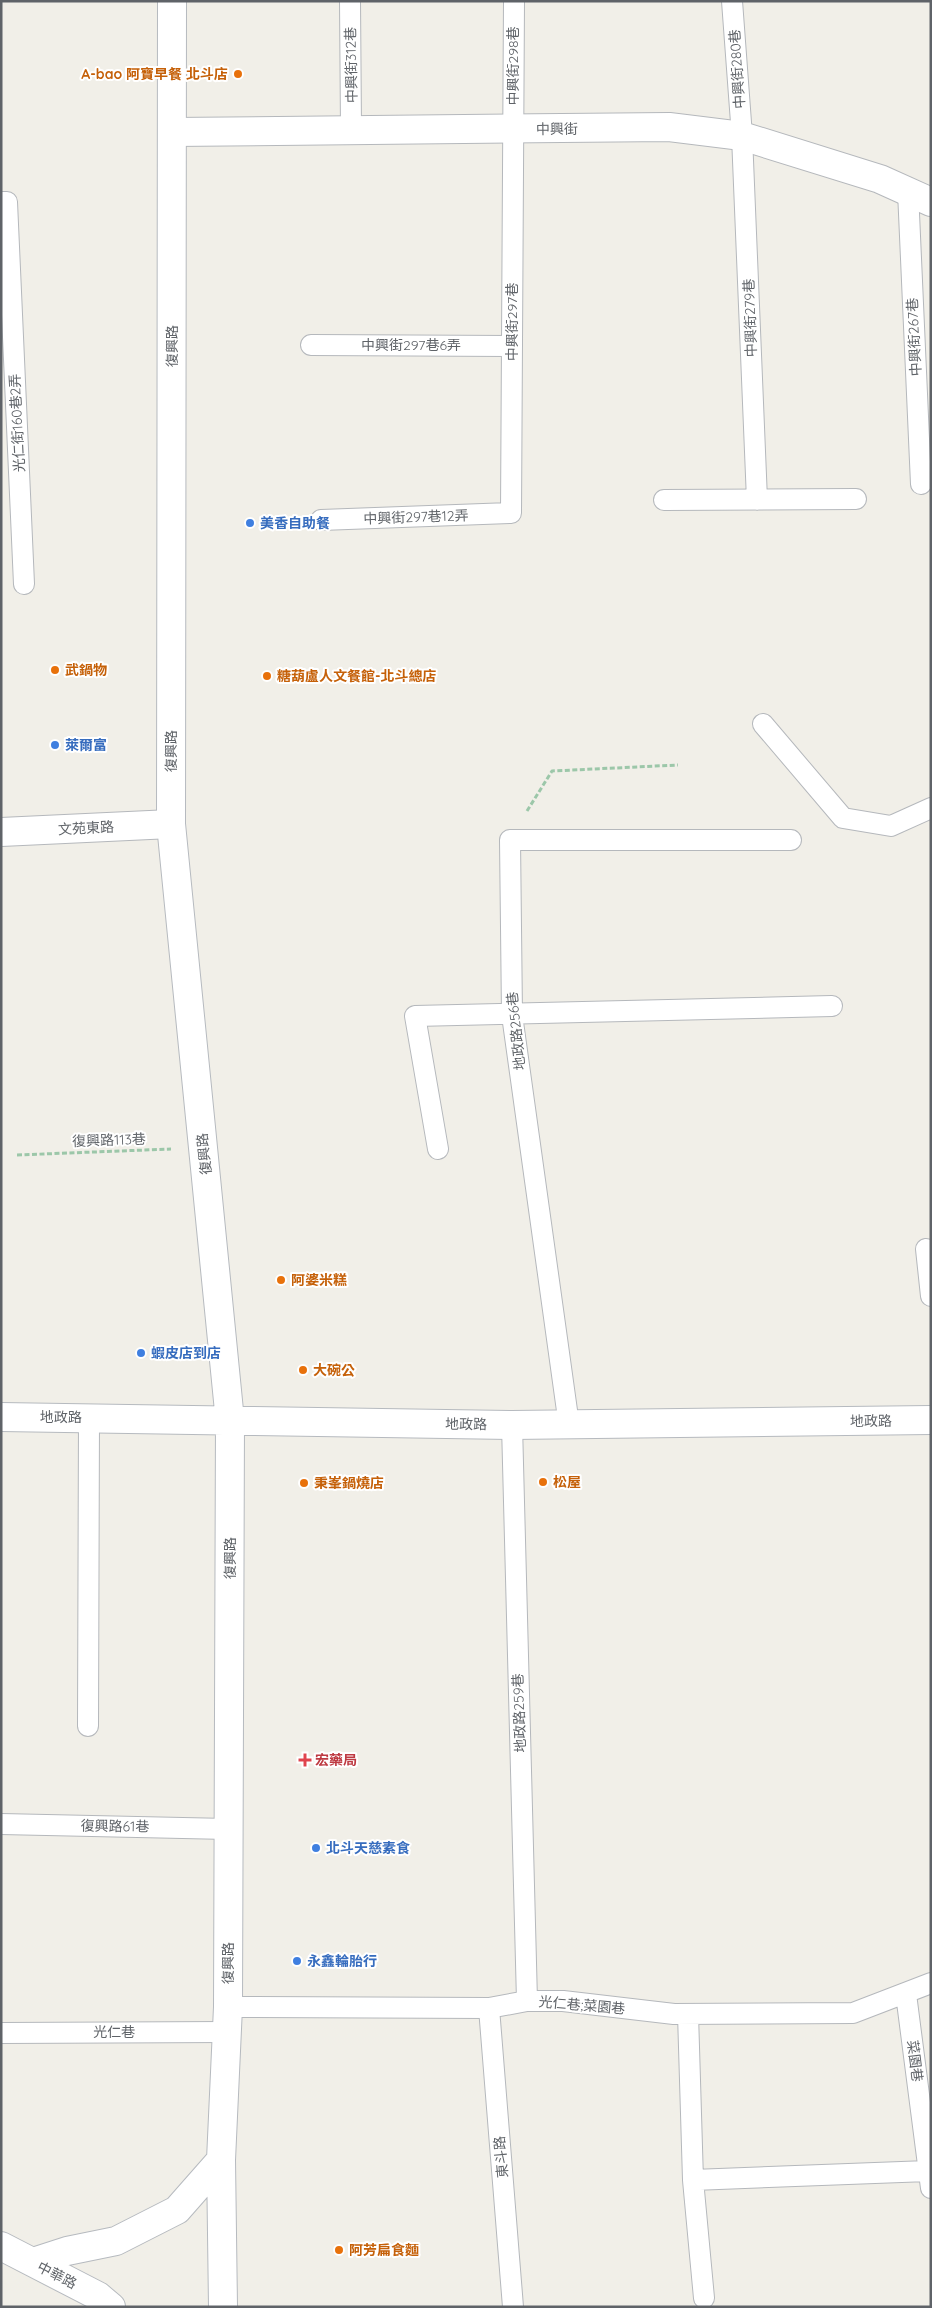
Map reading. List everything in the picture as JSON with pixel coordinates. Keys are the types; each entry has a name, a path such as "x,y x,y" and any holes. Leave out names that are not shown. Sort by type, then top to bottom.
{"street":[{"name":"復興路","path":"172,1 171,824 230,1421 228,2019 221,2160 223,2307"},
{"name":"中興街","path":"172,132 670,127 742,136 880,179 919,197"},
{"name":"文苑東路","path":"1,832 171,824"},
{"name":"地政路","path":"1,1417 512,1425 931,1420"},
{"path":"33,2262 67,2251 116,2240 177,2210 221,2160"},
{"name":"中華路","path":"1,2246 98,2296 111,2307"}],"lane":[{"name":"中興街312巷","path":"350,1 351,129"},
{"name":"中興街298巷","path":"513,130 514,1"},
{"name":"中興街280巷","path":"732,1 742,136"},
{"name":"中興街297巷","path":"511,513 513,130"},
{"name":"中興街279巷","path":"742,136 757,500"},
{"name":"中興街267巷","path":"919,197 921,484"},
{"name":"光仁街160巷2弄","path":"4,202 24,584"},
{"name":"中興街297巷6弄","path":"311,344 512,346"},
{"path":"664,500 856,499"},
{"name":"中興街297巷12弄","path":"321,520 511,513"},
{"path":"763,724 843,818 891,826 931,808"},
{"path":"510,840 791,840"},
{"name":"地政路256巷","path":"510,840 512,1015 569,1425"},
{"path":"438,1148 415,1016 832,1006"},
{"path":"926,1249 931,1296"},
{"path":"88,1726 89,1417"},
{"name":"地政路259巷","path":"512,1425 527,2001"},
{"name":"復興路61巷","path":"1,1824 228,1829"},
{"name":"光仁巷;菜園巷","path":"228,2019 489,2008 527,2001 563,2001 688,2014 853,2013 931,1984"},
{"name":"菜園巷","path":"906,1994 929,2179"},
{"name":"東斗路","path":"489,2008 514,2307"},
{"path":"688,2014 693,2180 704,2298"},
{"name":"光仁巷","path":"1,2033 228,2019"},
{"path":"693,2180 929,2179"}],"path":[{"path":"510,840 552,771 678,765"},
{"name":"復興路113巷","path":"16,1155 203,1147"}],"place":[{"name":"A-bao 阿寶早餐 北斗店","path":"238,74"},
{"name":"美香自助餐","path":"250,523"},
{"name":"武鍋物","path":"55,670"},
{"name":"糖葫盧人文餐館-北斗總店","path":"267,676"},
{"name":"萊爾富","path":"55,745"},
{"name":"阿婆米糕","path":"281,1280"},
{"name":"蝦皮店到店","path":"141,1353"},
{"name":"大碗公","path":"303,1370"},
{"name":"松屋","path":"543,1482"},
{"name":"秉峯鍋燒店","path":"304,1483"},
{"name":"宏藥局","path":"305,1760"},
{"name":"北斗天慈素食","path":"316,1848"},
{"name":"永鑫輪胎行","path":"297,1961"},
{"name":"阿芳扁食麵","path":"339,2250"}]}
